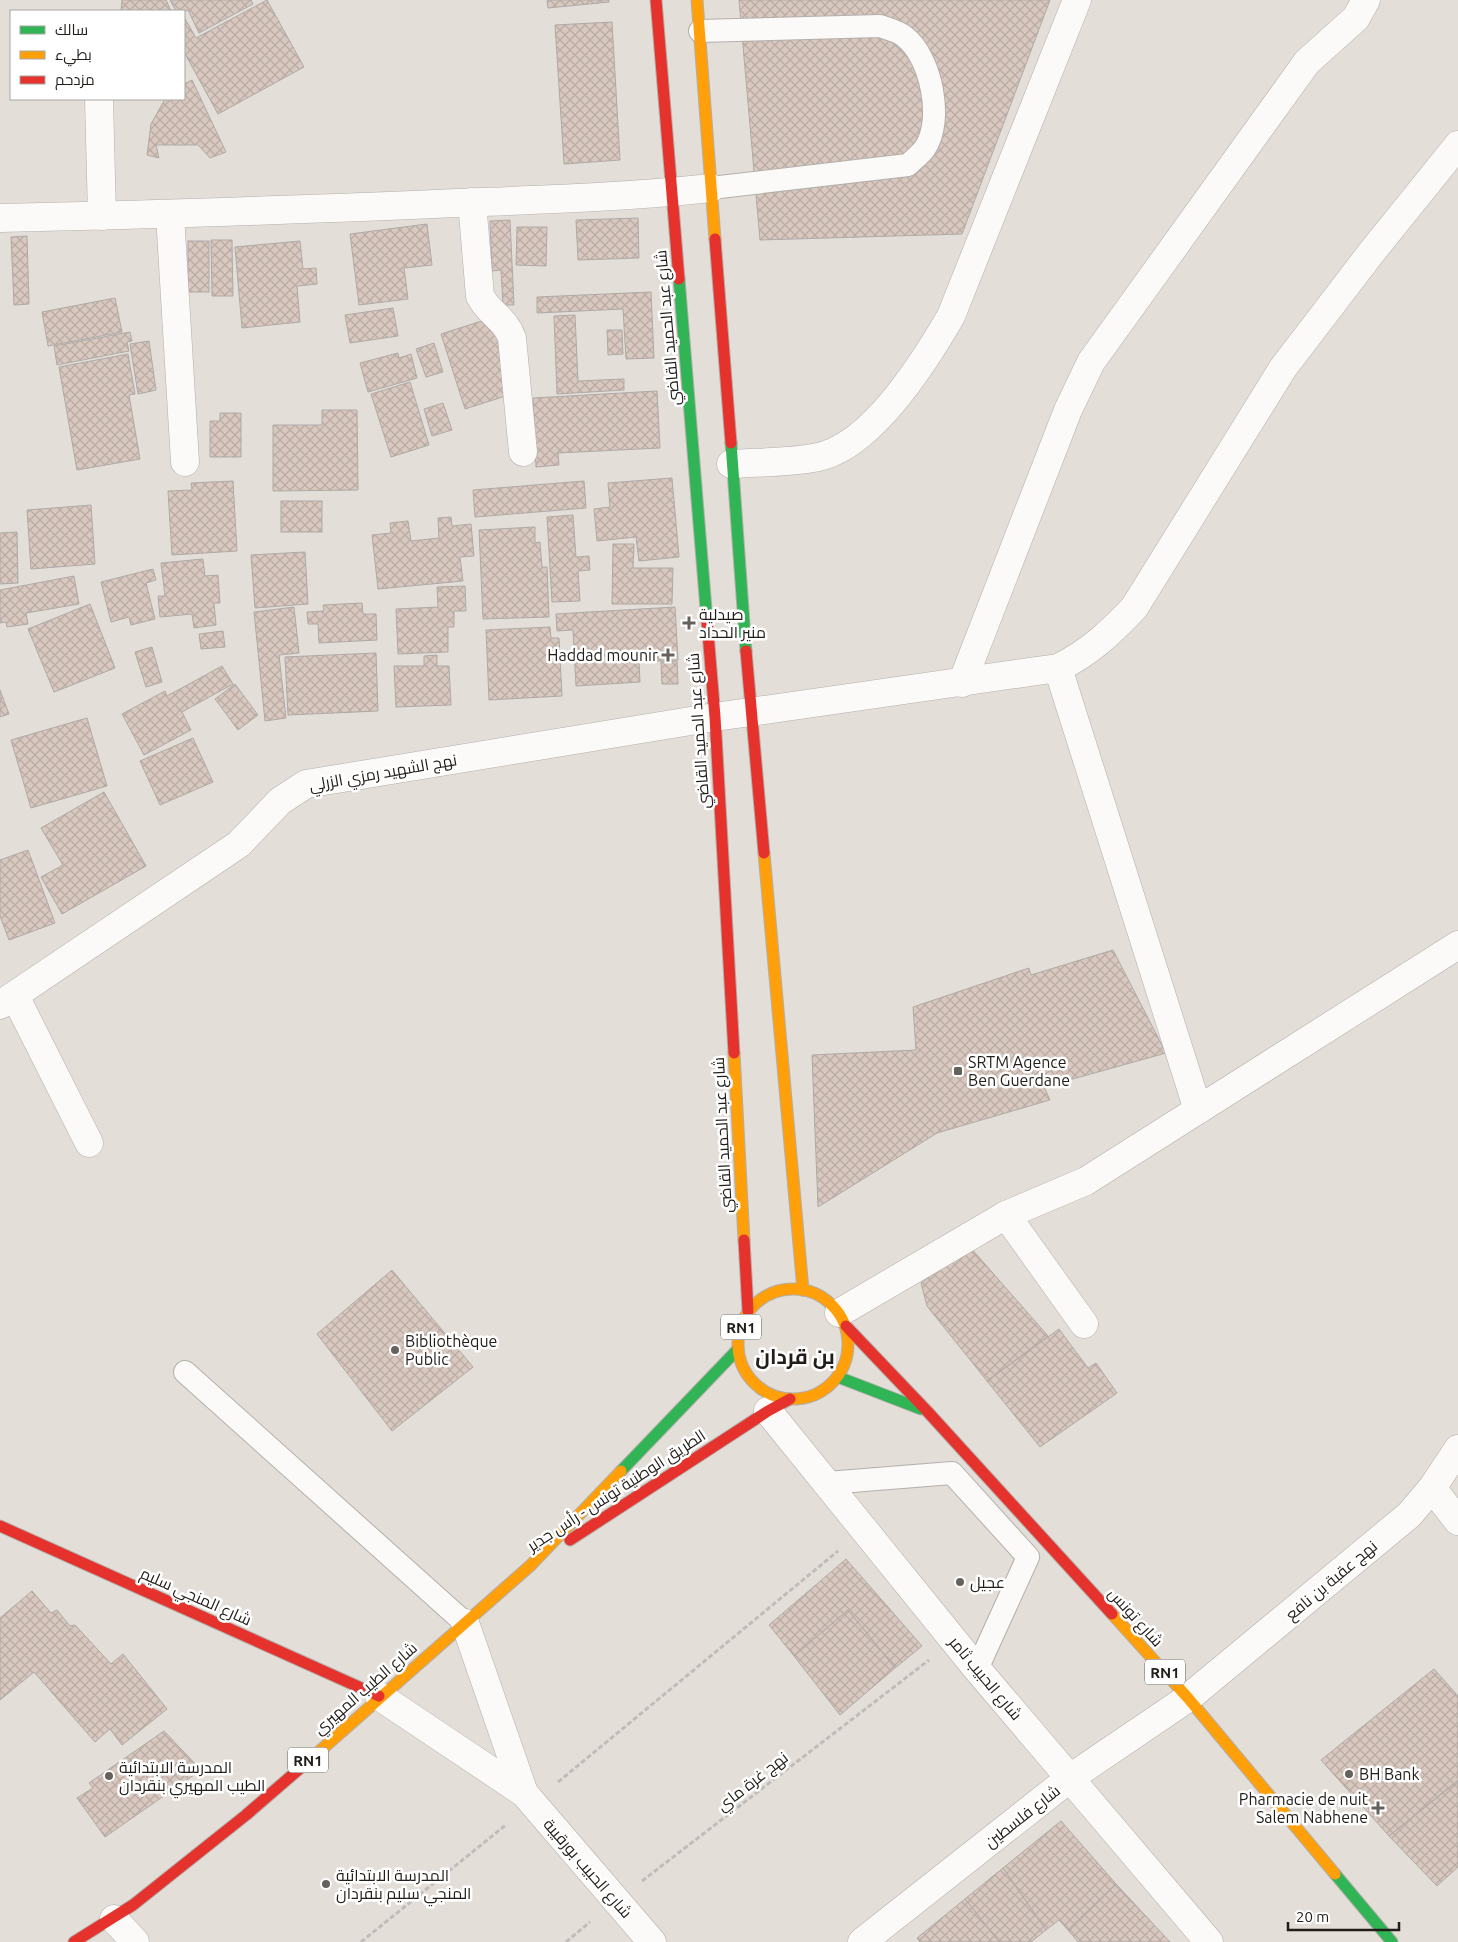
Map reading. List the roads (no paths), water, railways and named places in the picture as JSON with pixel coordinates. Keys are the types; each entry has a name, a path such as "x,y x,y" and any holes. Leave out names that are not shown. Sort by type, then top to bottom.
{"main road":[{"name":"شارع عبد الحميد القاضي","path":"656,0 715,717 748,1311"},
{"path":"697,0 751,712 803,1290"},
{"name":"RN1","path":"843,1320 849,1344 846,1361 838,1377 825,1390 809,1398 779,1405 771,1394 754,1384 743,1368 738,1349 740,1329 748,1311 763,1297 783,1290 803,1290 824,1298 927,1411"},
{"name":"الطريق الوطنية تونس - رأس جدير","path":"531,1565 738,1349"},
{"name":"RN1","path":"838,1377 927,1411"},
{"name":"الطريق الوطنية تونس - رأس جدير","path":"531,1565 779,1405"},
{"name":"شارع تونس","path":"927,1411 1188,1698 1392,1942"},
{"name":"شارع المنجي سليم","path":"0,1526 379,1696"},
{"name":"شارع الطيب المهيري","path":"74,1942 114,1919 246,1815 379,1696 531,1565"}],"street":[{"path":"731,464 819,457 844,447 871,427 930,353 951,316 1077,0"},
{"path":"962,682 1068,410 1091,362 1307,62 1356,18 1366,0"},
{"path":"99,100 102,216"},
{"name":"نهج الشهيد رمزي الزرلي","path":"7,1001 239,844 280,801 306,784 715,717 1058,668 1081,656 1105,638 1134,608 1283,368 1370,253 1458,145"},
{"path":"0,218 170,215 472,202 672,192 711,188"},
{"path":"472,202 480,296 486,307 508,325 512,338 523,452"},
{"path":"170,215 185,462"},
{"path":"1058,668 1198,1110"},
{"path":"843,1320 1006,1215 1086,1181 1458,945"},
{"path":"7,1001 89,1143"},
{"path":"1006,1215 1084,1324"},
{"name":"شارع الحبيب ثامر","path":"779,1405 827,1483 977,1669 1208,1942"},
{"name":"نهج عقبة بن نافع","path":"1188,1698 1409,1515 1432,1488 1458,1449"},
{"path":"1432,1488 1458,1521"},
{"path":"465,1623 528,1798"},
{"path":"379,1696 528,1798"},
{"name":"شارع فلسطين","path":"862,1942 1070,1778 1188,1698"},
{"name":"شارع الحبيب بورقيبة","path":"528,1798 652,1942"},
{"path":"114,1919 135,1942"}],"lane":[{"path":"700,31 880,26 905,36 919,53 929,77 935,115 926,147 908,165 711,188"},
{"path":"185,1372 465,1623"},
{"path":"827,1483 952,1473 1028,1557 977,1669"}],"place":[{"name":"صيدلية منير الحداد","path":"689,623"},
{"name":"Haddad mounir","path":"668,655"},
{"name":"SRTM Agence Ben Guerdane","path":"958,1071"},
{"name":"Bibliothèque Public","path":"395,1350"},
{"name":"عجيل","path":"960,1582"},
{"name":"BH Bank","path":"1349,1774"},
{"name":"المدرسة الابتدائية الطيب المهيري بنقردان","path":"109,1776"},
{"name":"Pharmacie de nuit Salem Nabhene","path":"1378,1808"},
{"name":"المدرسة الابتدائية المنجي سليم بنقردان","path":"326,1884"}],"district":[{"name":"بن قردان","path":"795,1356"}]}
